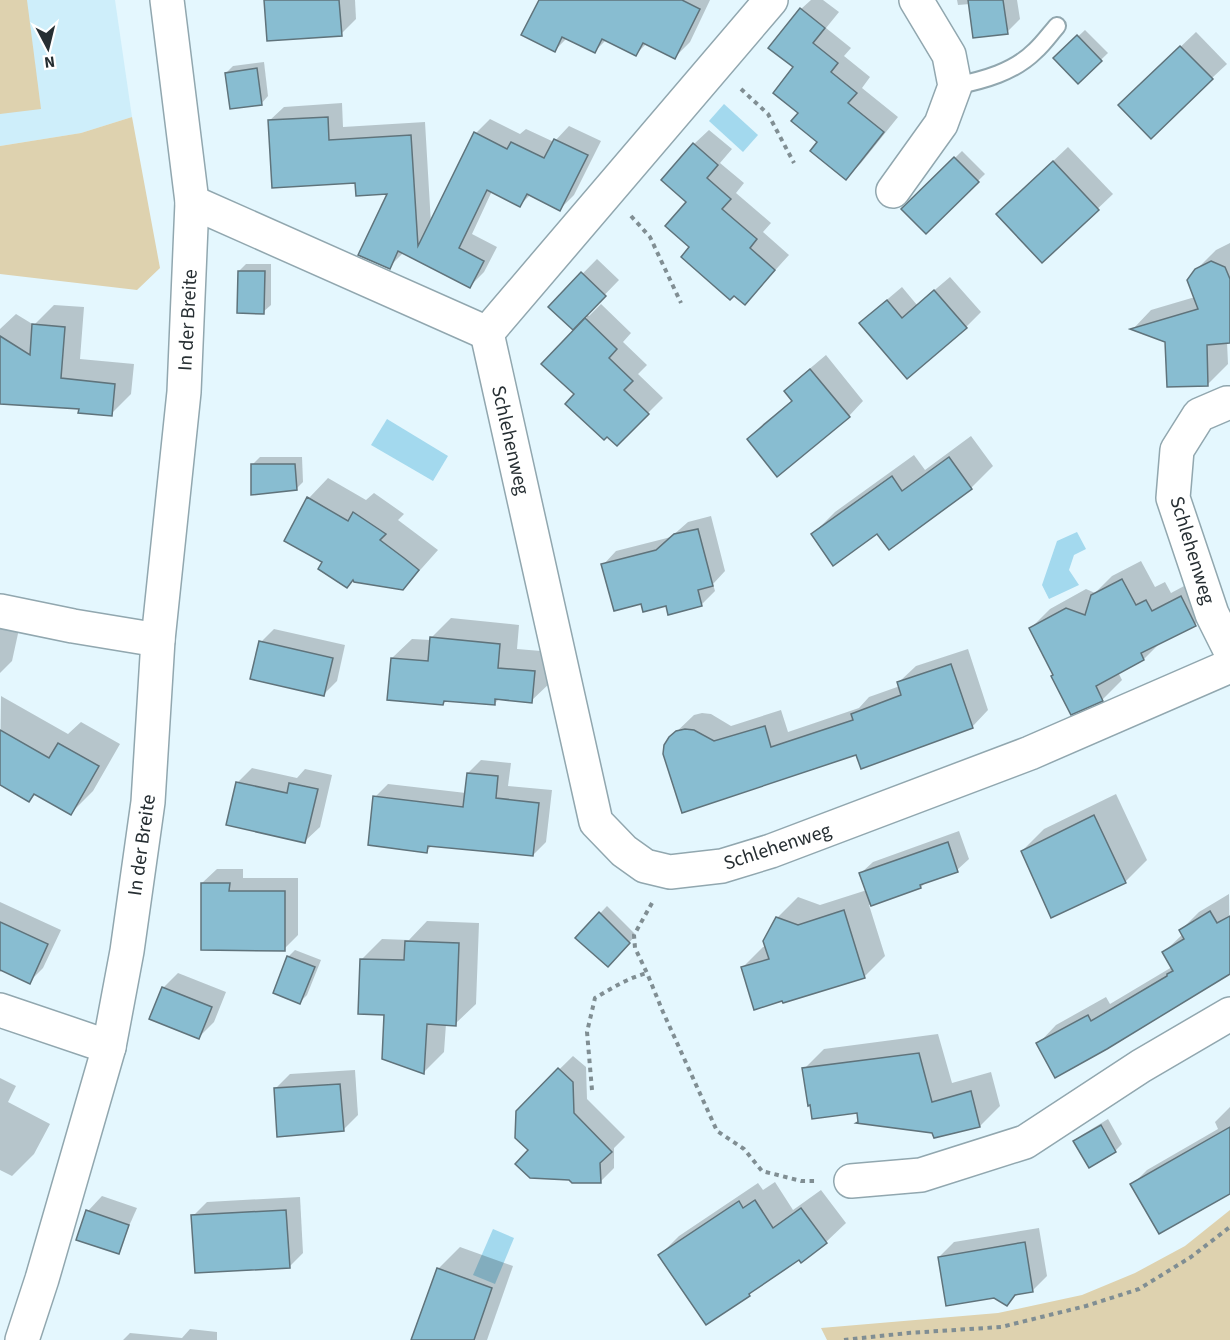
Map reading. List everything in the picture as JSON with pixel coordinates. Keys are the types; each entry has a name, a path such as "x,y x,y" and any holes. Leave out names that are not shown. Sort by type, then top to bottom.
{"street":[{"name":"In der Breite","path":"22,1340 42,1280 109,1047 127,951 148,802 158,640 184,392 192,202 167,0"},
{"path":"192,202 488,333 771,0"},
{"path":"893,191 941,124 955,86 948,56 916,0"},
{"name":"Schlehenweg","path":"488,333 596,822 624,851 645,866 670,872 722,866 771,851 1030,753 1230,666"},
{"name":"Schlehenweg","path":"1230,403 1199,415 1177,450 1173,498 1212,614 1230,650"},
{"path":"0,612 158,640"},
{"path":"0,1010 109,1047"},
{"path":"851,1181 921,1175 1025,1142 1142,1066 1230,1014"}],"lane":[{"path":"955,86 1009,70 1035,51 1057,26"}],"path":[{"path":"716,65 768,114 794,163"},
{"path":"609,191 650,237 681,303"},
{"path":"670,872 634,935 635,948 717,1131 744,1149 762,1171 801,1181 851,1181"},
{"path":"592,1090 586,1032 596,998 636,976 647,973"},
{"path":"844,1340 1001,1327 1086,1306 1139,1289 1191,1257 1230,1227"}],"shaded area":[{"path":"0,0 115,0 132,117 81,133 0,146"},
{"path":"0,0 27,0 41,109 0,114"},
{"path":"724,104 758,135 743,152 709,121"},
{"path":"132,117 160,268 137,290 0,274 0,146 81,133"},
{"path":"387,419 448,456 433,481 371,445"},
{"path":"1077,532 1086,549 1074,555 1069,570 1079,585 1049,599 1042,585 1057,541"},
{"path":"1230,1210 1230,1340 827,1340 821,1328 998,1313 1082,1295 1135,1273 1185,1246"},
{"path":"493,1229 514,1238 495,1284 473,1275"}],"building":[{"path":"264,0 339,0 342,36 267,41"},
{"path":"539,0 682,0 700,9 675,59 643,43 636,56 602,39 595,53 562,37 555,52 521,35"},
{"path":"968,0 1003,0 1008,34 973,38"},
{"path":"800,8 825,28 813,43 838,63 831,72 857,93 848,103 884,132 846,180 810,151 817,142 791,121 798,113 773,93 793,67 768,48"},
{"path":"1077,35 1102,61 1078,84 1053,58"},
{"path":"1180,46 1213,79 1151,139 1118,105"},
{"path":"257,68 262,105 230,109 225,73"},
{"path":"328,117 329,140 411,135 418,246 474,132 507,149 511,142 544,158 554,139 588,155 560,211 527,194 520,207 487,190 459,248 484,261 470,288 398,251 390,269 358,255 387,194 356,196 355,183 272,188 268,120"},
{"path":"693,143 718,165 707,178 731,199 722,209 757,239 750,248 775,270 745,305 734,296 730,300 681,257 689,247 665,226 686,202 661,180"},
{"path":"954,157 979,182 926,234 901,209"},
{"path":"1053,161 1099,210 1042,263 996,214"},
{"path":"1211,261 1225,267 1230,279 1230,343 1207,345 1208,386 1167,387 1165,342 1130,329 1198,309 1187,280 1195,269"},
{"path":"238,271 265,271 264,314 237,313"},
{"path":"581,272 606,296 573,330 548,307"},
{"path":"934,290 967,328 907,379 859,323 887,300 902,318"},
{"path":"585,318 617,349 609,358 633,381 624,390 649,414 617,446 607,437 604,440 565,404 574,394 541,364"},
{"path":"32,324 65,327 61,378 115,384 112,416 78,413 79,409 0,404 0,336 30,355"},
{"path":"810,369 850,417 777,477 747,439 792,401 784,391"},
{"path":"949,457 972,489 889,550 877,534 833,566 811,534 892,476 902,491"},
{"path":"251,464 295,464 297,490 251,495"},
{"path":"307,497 348,521 353,512 386,534 380,540 419,570 403,590 353,580 347,588 318,569 322,562 284,541"},
{"path":"698,529 713,586 698,590 702,606 668,615 666,606 643,612 641,604 614,611 601,564 656,550 674,534"},
{"path":"1122,579 1136,605 1146,600 1152,611 1181,596 1196,626 1141,653 1144,660 1096,686 1103,701 1071,715 1029,628 1066,608 1085,615 1091,595"},
{"path":"430,637 500,644 498,668 535,671 532,703 495,699 495,705 444,701 443,705 387,700 391,658 428,661"},
{"path":"259,641 333,658 324,696 250,679"},
{"path":"951,664 973,728 861,769 856,755 682,813 663,754 664,745 676,731 694,730 714,741 765,726 771,747 853,720 851,714 901,695 897,682"},
{"path":"0,730 49,758 58,743 99,766 71,815 34,794 29,802 0,785"},
{"path":"467,773 498,776 496,798 539,803 533,856 428,846 427,853 368,845 373,796 463,807"},
{"path":"236,782 287,793 289,783 318,789 305,843 226,825"},
{"path":"1094,815 1126,883 1051,918 1021,851"},
{"path":"948,842 958,872 871,906 859,873"},
{"path":"201,883 230,883 229,891 285,891 285,951 201,950"},
{"path":"844,910 865,978 754,1010 741,967 769,959 763,941 776,917 798,925"},
{"path":"1210,911 1217,923 1230,916 1230,974 1055,1078 1036,1043 1088,1015 1091,1021 1167,976 1173,971 1162,952 1184,939 1179,930"},
{"path":"599,912 630,943 608,967 575,938"},
{"path":"0,922 48,944 30,984 0,970"},
{"path":"405,941 459,943 456,1026 427,1024 424,1074 382,1059 384,1015 358,1014 360,959 404,960"},
{"path":"287,956 315,967 300,1004 273,993"},
{"path":"162,987 212,1007 199,1039 149,1019"},
{"path":"919,1053 932,1102 971,1091 980,1127 934,1138 932,1133 856,1123 858,1122 857,1113 812,1119 802,1068"},
{"path":"558,1068 573,1082 574,1113 612,1152 600,1163 601,1183 572,1183 569,1180 530,1178 515,1164 528,1150 515,1138 516,1111"},
{"path":"340,1084 344,1131 277,1137 274,1088"},
{"path":"1101,1125 1116,1152 1089,1168 1073,1141"},
{"path":"1230,1127 1230,1194 1159,1234 1130,1184"},
{"path":"755,1200 773,1228 801,1208 827,1243 801,1263 799,1260 706,1325 658,1255 739,1201 743,1208"},
{"path":"86,1210 129,1225 119,1254 76,1240"},
{"path":"286,1210 290,1268 195,1273 191,1215"},
{"path":"1025,1242 1033,1292 1015,1295 1007,1306 994,1298 946,1306 938,1257"},
{"path":"437,1268 492,1288 474,1340 411,1340"}]}
